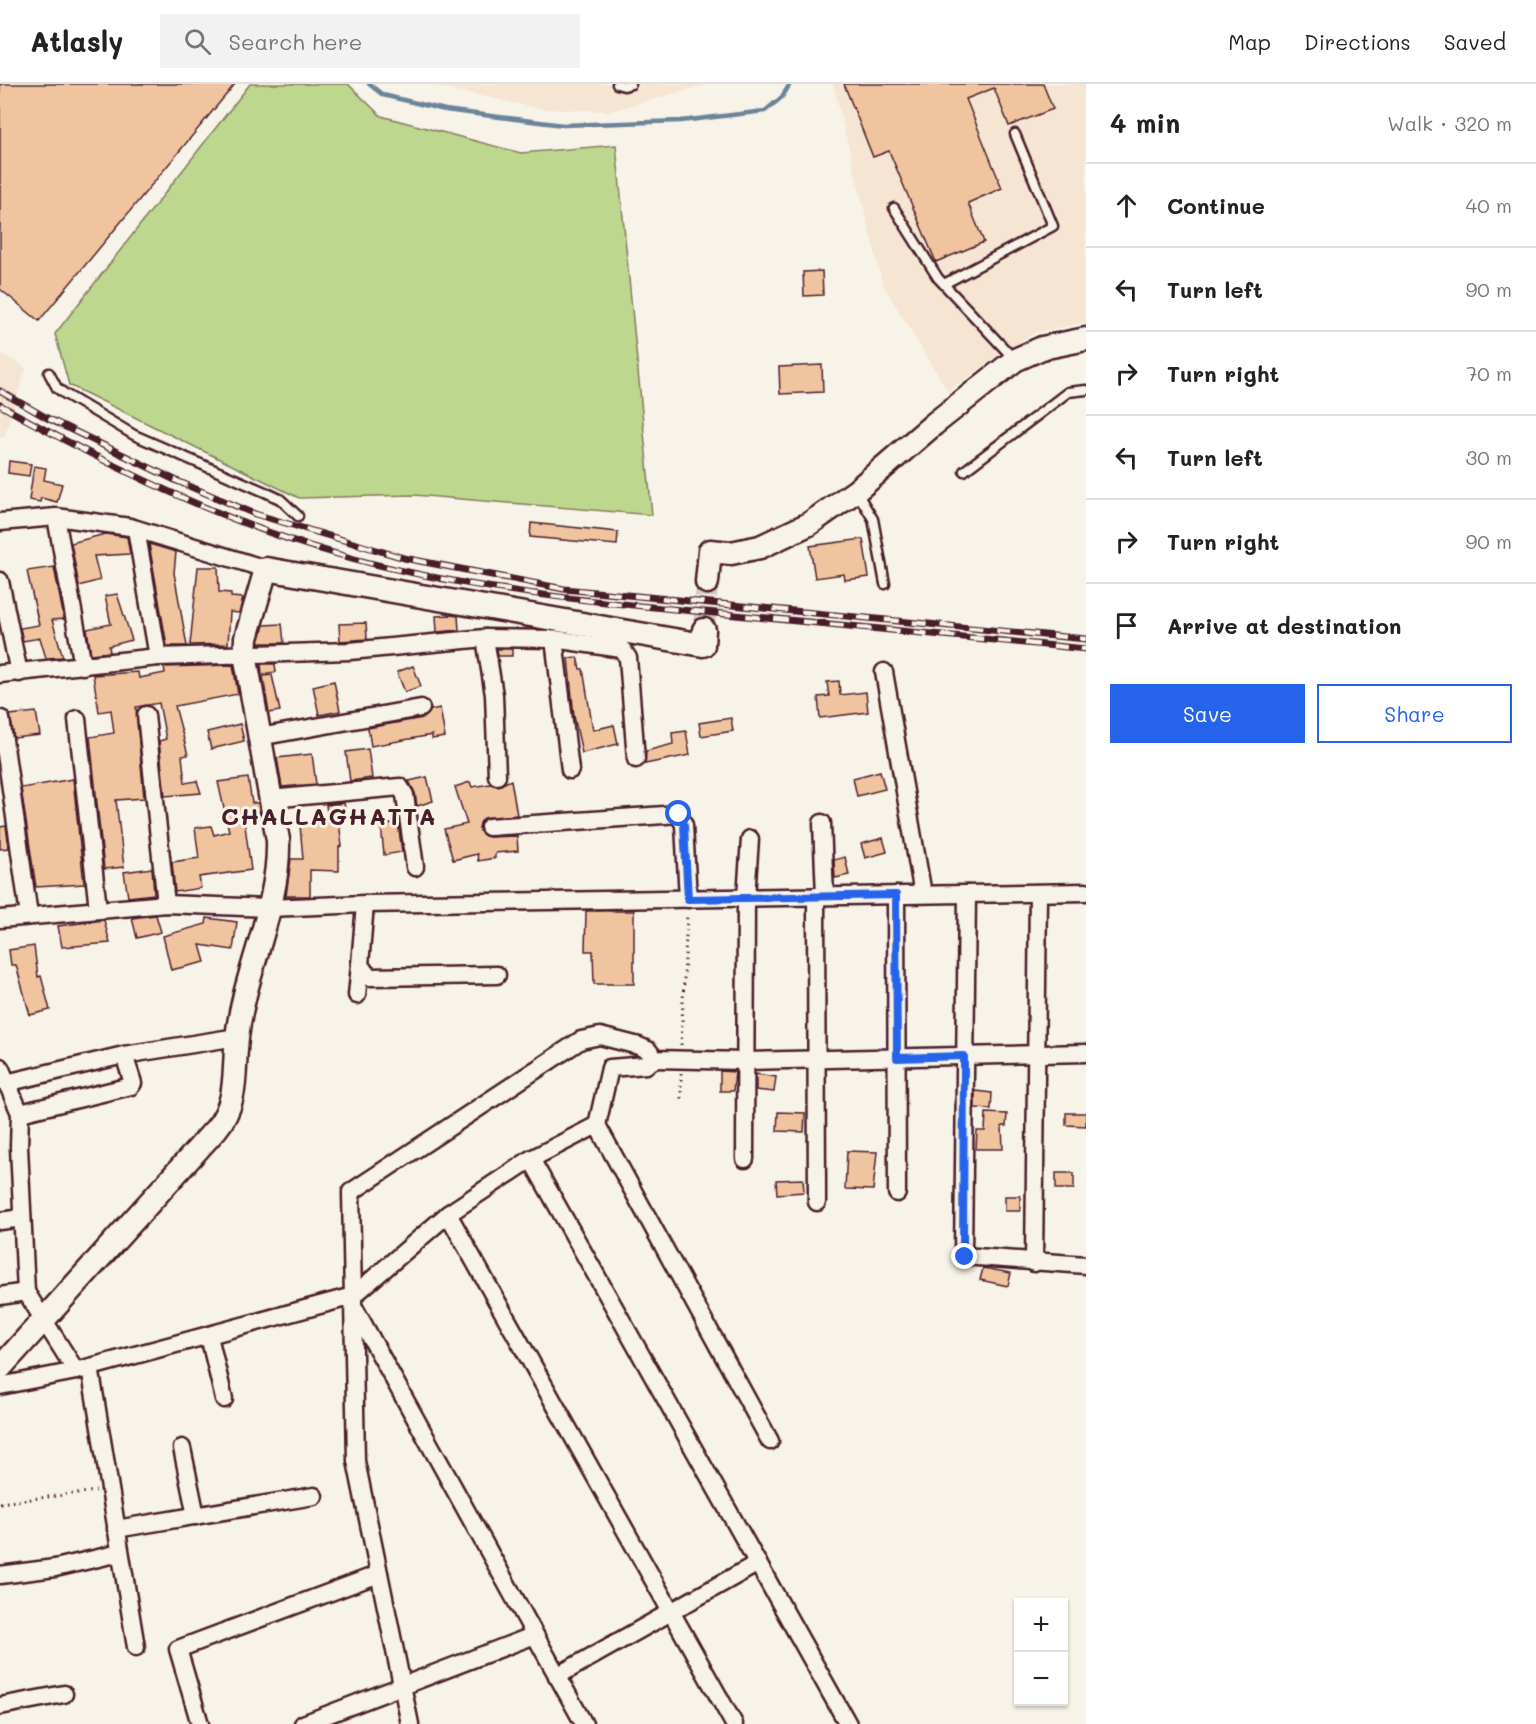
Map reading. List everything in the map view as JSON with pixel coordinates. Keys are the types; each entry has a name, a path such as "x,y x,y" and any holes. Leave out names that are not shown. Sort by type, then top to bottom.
{"street":[{"path":"707,582 710,551 731,553 760,547 809,524 856,491 934,424 1015,360 1042,348 1086,339"},
{"path":"0,522 56,517 136,529 266,569 703,645 704,630"},
{"path":"56,517 83,666"},
{"path":"136,529 158,657"},
{"path":"0,1368 225,1119 234,1091 237,1037 249,974 269,908 278,852 245,654 246,638 266,569"},
{"path":"0,580 19,673"},
{"path":"485,638 494,695 497,776"},
{"path":"0,674 158,657 350,651 485,638 554,639 622,649 628,658 636,759"},
{"path":"554,639 570,770"},
{"path":"884,672 922,894"},
{"path":"259,737 421,708"},
{"path":"146,715 166,904"},
{"path":"1,719 29,915"},
{"path":"77,719 98,909"},
{"path":"270,799 391,785 400,787 405,795 415,867"},
{"path":"489,827 679,814 684,825 688,899"},
{"path":"817,1202 817,1059 822,823"},
{"path":"745,1158 746,897 750,839"},
{"path":"0,919 166,904 269,908 365,904 1086,892"},
{"path":"1034,1263 1038,893"},
{"path":"967,894 963,1256 1034,1263 1086,1265"},
{"path":"896,895 897,1193"},
{"path":"357,995 365,904"},
{"path":"360,965 373,979 497,975"},
{"path":"410,1724 356,1461 351,1192 581,1040 600,1036 611,1041 639,1046 656,1059"},
{"path":"136,1647 110,1489 83,1369 43,1320 26,1292 20,1113 4,1082 124,1055 237,1037"},
{"path":"611,1041 610,1068 597,1125 770,1441"},
{"path":"610,1068 646,1065 656,1059 745,1061 1086,1053"},
{"path":"20,1113 131,1086 133,1083 124,1055"},
{"path":"0,1386 83,1369 353,1301 448,1214 531,1159 597,1125"},
{"path":"531,1159 848,1724"},
{"path":"448,1214 734,1724"},
{"path":"0,1221 22,1218"},
{"path":"0,1296 26,1292"},
{"path":"353,1301 584,1724"},
{"path":"209,1336 224,1399"},
{"path":"182,1448 196,1516"},
{"path":"116,1529 315,1496"},
{"path":"0,1575 55,1568 120,1553"},
{"path":"557,1676 758,1563"},
{"path":"200,1724 178,1649 379,1574"},
{"path":"303,1724 535,1635"},
{"path":"0,1706 64,1694"}],"lane":[{"path":"618,84 624,86 631,84"},
{"path":"944,284 1053,226 1015,134"},
{"path":"894,208 944,284 1015,360"},
{"path":"48,373 57,388 65,394 127,431 265,492 280,500 298,516"},
{"path":"964,471 1068,392 1086,390"},
{"path":"856,491 873,519 885,584"}],"path":[{"path":"681,1101 688,899"},
{"path":"0,1503 110,1489"}],"shaded area":[{"path":"426,84 708,84 610,111 541,109"},
{"path":"833,84 1086,84 1086,322 1033,333 948,391 883,285"},
{"path":"0,352 26,368 4,438 0,436"}],"green space":[{"path":"250,84 348,84 381,116 521,153 616,145 652,515 414,495 299,498 69,385 55,334"}],"building":[{"path":"0,84 235,84 39,321 0,289"},
{"path":"844,84 1043,84 1053,109 1009,126 994,88 966,99 1002,188 968,203 984,242 936,262 889,151 873,157"},
{"path":"822,271 823,295 804,296 803,272"},
{"path":"822,365 823,392 780,394 779,367"},
{"path":"9,461 31,464 29,476 8,473"},
{"path":"34,466 46,468 44,480 62,484 57,502 41,498 40,502 29,500"},
{"path":"531,523 618,532 617,545 530,537"},
{"path":"105,534 127,537 130,554 94,556 100,580 79,586 71,543"},
{"path":"863,539 869,577 845,580 844,574 815,578 810,546"},
{"path":"149,544 176,552 174,573 187,646 167,646"},
{"path":"54,567 64,619 52,620 63,657 46,658 40,638 23,641 20,628 39,625 27,571"},
{"path":"198,567 218,567 219,592 231,593 231,597 243,598 239,613 230,612 228,644 190,645"},
{"path":"117,594 132,640 109,646 110,652 91,654 87,629 111,624 105,596"},
{"path":"436,616 458,616 459,630 437,632"},
{"path":"366,623 367,639 340,641 339,624"},
{"path":"282,624 284,643 259,643 264,625"},
{"path":"497,649 512,649 512,656 498,656"},
{"path":"577,657 580,669 583,669 593,730 614,725 618,744 582,753 574,716 568,658"},
{"path":"261,664 275,664 276,672 262,674"},
{"path":"233,665 238,694 175,706 188,755 182,756 185,783 197,781 201,793 165,796 159,741 166,739 159,703 136,707 144,798 116,800 124,867 104,869 90,737 114,733 111,710 99,712 93,675 138,672 139,678 165,673 164,667"},
{"path":"413,666 421,686 405,692 397,672"},
{"path":"272,675 280,711 269,713 263,676"},
{"path":"334,681 340,711 319,715 313,686"},
{"path":"839,681 840,695 866,692 868,712 820,718 818,697 829,696 827,682"},
{"path":"440,708 445,737 432,739 432,735 371,746 368,728 423,718 431,710"},
{"path":"36,712 40,735 14,738 10,715"},
{"path":"731,718 733,731 701,736 699,723"},
{"path":"240,724 244,741 211,749 207,732"},
{"path":"686,731 690,755 645,764 646,751 673,744 672,733"},
{"path":"368,749 372,778 350,781 346,752"},
{"path":"312,754 316,784 282,787 277,758"},
{"path":"880,771 885,789 857,796 853,778"},
{"path":"427,777 433,801 417,806 415,793 409,781"},
{"path":"248,778 252,803 258,803 260,815 244,818 251,870 199,877 201,888 175,892 172,862 199,858 195,828 211,826 214,835 229,831 218,782"},
{"path":"73,779 84,884 36,887 21,788"},
{"path":"511,780 517,815 484,818 479,828 481,833 489,837 517,836 518,851 495,853 495,858 478,861 477,854 453,860 444,829 467,824 455,787 470,782 472,787 490,784 498,786"},
{"path":"344,803 346,815 328,819 326,805"},
{"path":"339,821 342,846 339,847 339,871 310,870 310,896 286,896 291,859 303,859 300,825"},
{"path":"398,823 402,852 384,855 381,825"},
{"path":"6,826 9,848 0,849 0,827"},
{"path":"883,838 887,852 865,858 861,844"},
{"path":"845,857 849,875 835,878 834,860"},
{"path":"152,868 154,894 128,897 124,872"},
{"path":"586,911 634,911 634,984 594,984 593,951 585,951"},
{"path":"156,915 161,932 137,938 132,918"},
{"path":"207,918 237,922 233,950 200,945 205,962 171,970 163,936 206,924"},
{"path":"104,920 110,943 62,947 58,926"},
{"path":"34,946 38,977 41,976 50,1010 30,1015 16,965 11,965 9,950"},
{"path":"720,1071 735,1072 733,1091 720,1091"},
{"path":"756,1074 776,1077 774,1092 756,1090"},
{"path":"975,1091 992,1093 991,1109 975,1108"},
{"path":"778,1112 805,1113 804,1132 777,1131"},
{"path":"986,1113 1007,1114 1006,1126 1002,1126 1003,1149 976,1149 977,1131 985,1131"},
{"path":"1066,1113 1086,1113 1086,1126 1066,1125"},
{"path":"847,1151 877,1152 873,1190 845,1189"},
{"path":"1056,1173 1074,1173 1074,1189 1056,1189"},
{"path":"803,1179 804,1192 777,1194 776,1180"},
{"path":"1005,1196 1020,1196 1020,1211 1005,1211"},
{"path":"983,1268 1011,1273 1008,1286 980,1280"}],"waterway":[{"path":"369,84 383,95 445,110 563,125 681,121 765,111 782,97 790,84"}],"tunnel":[{"path":"704,630 707,582"}],"railway":[{"path":"0,391 47,418 177,481 255,514 404,558 564,589 1086,639"},
{"path":"0,405 79,448 202,506 287,539 377,565 521,592 618,604 1086,649"}],"district":[{"name":"CHALLAGHATTA","path":"329,817"}],"route":[{"path":"679,814 684,825 688,899 896,895 897,1058 964,1056 963,1256 965,1257"}]}
